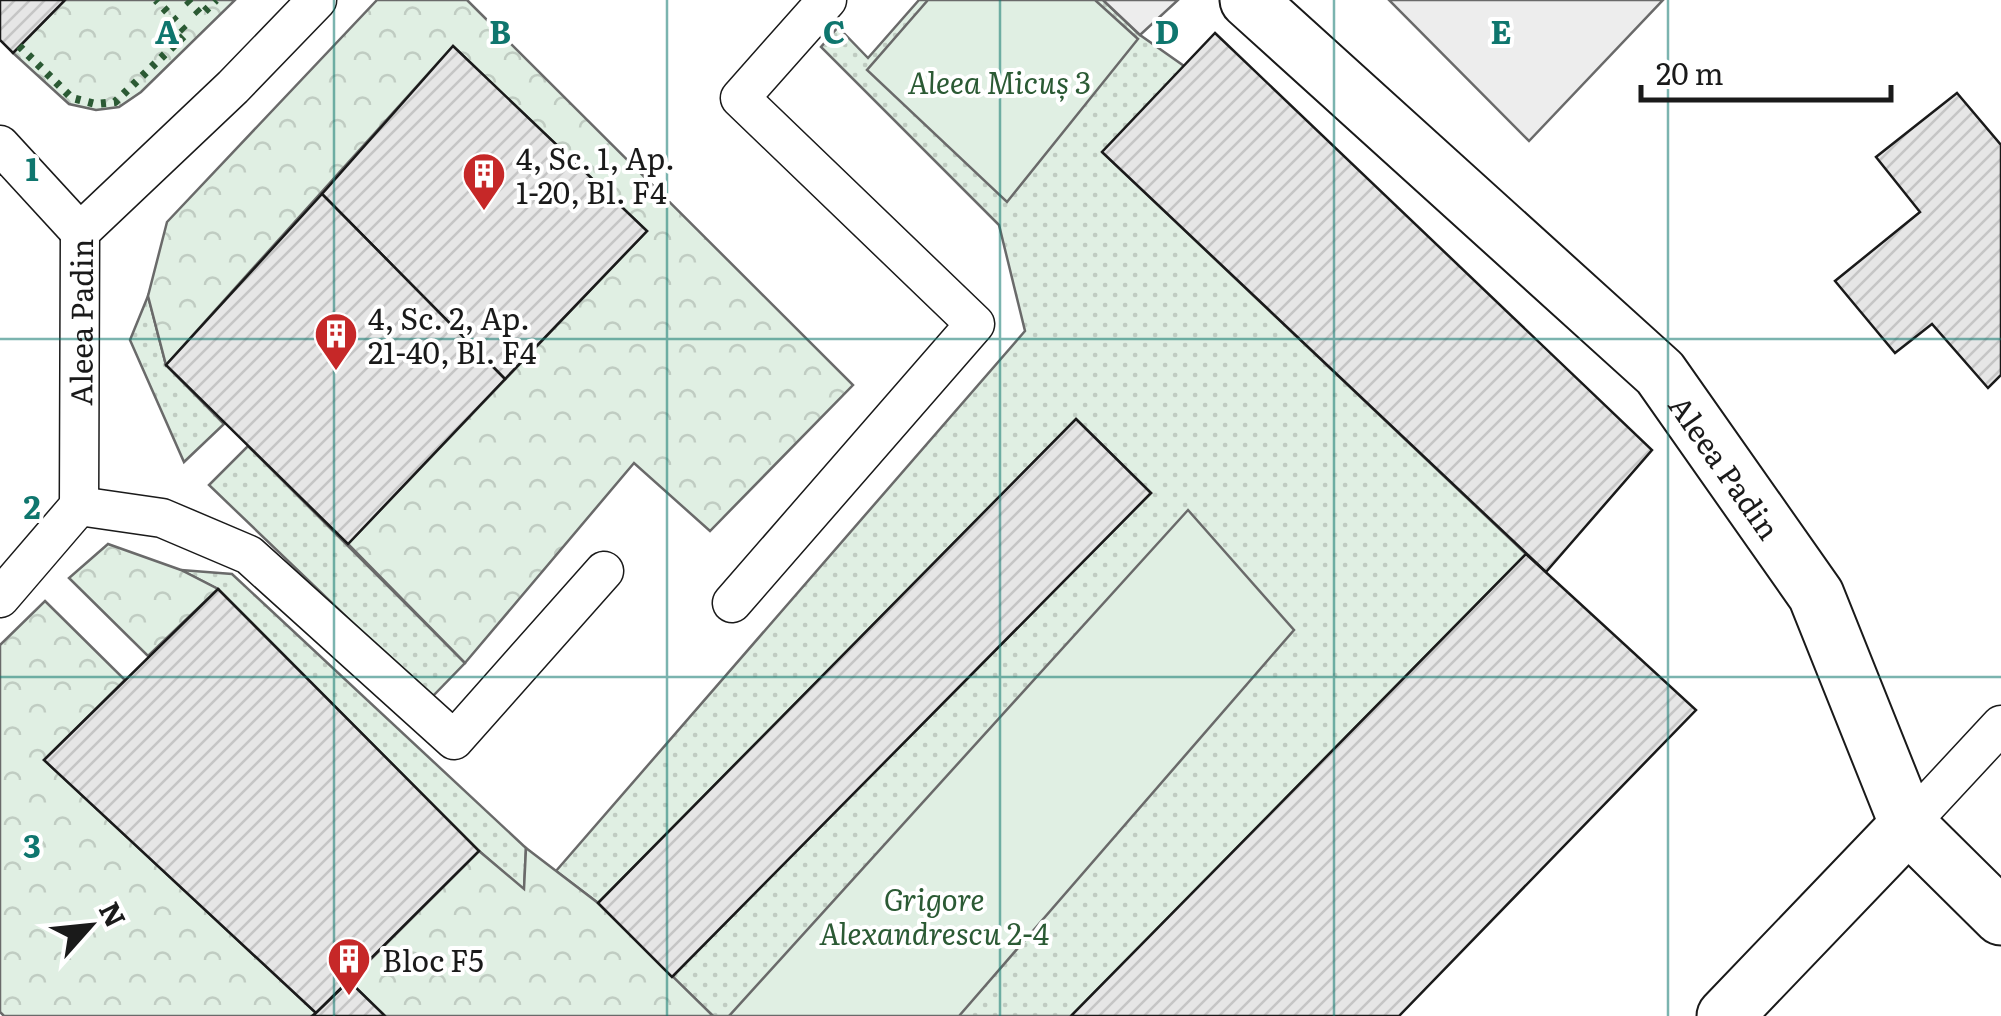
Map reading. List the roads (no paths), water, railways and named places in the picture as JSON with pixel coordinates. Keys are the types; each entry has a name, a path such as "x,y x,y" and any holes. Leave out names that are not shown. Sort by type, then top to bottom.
{"street":[{"name":"Aleea Padin","path":"1248,0 1660,373 1816,595 1908,825"},
{"path":"1725,1016 1908,825 2001,916"}],"lane":[{"name":"Aleea Padin","path":"79,506 80,232 233,87 317,0"},
{"path":"732,603 975,324 740,98 826,0"},
{"path":"0,146 80,232"},
{"path":"0,598 79,506 162,518 249,555 454,740 604,571"},
{"path":"1908,825 2001,725"}],"place":[{"name":"4, Sc. 1, Ap. 1-20, Bl. F4","path":"484,212"},
{"name":"4, Sc. 2, Ap. 21-40, Bl. F4","path":"336,372"},
{"name":"Bloc F5","path":"349,997"}],"park label":[{"name":"Aleea Micuș 3","path":"999,81"},
{"name":"Grigore Alexandrescu 2-4","path":"934,915"}]}
